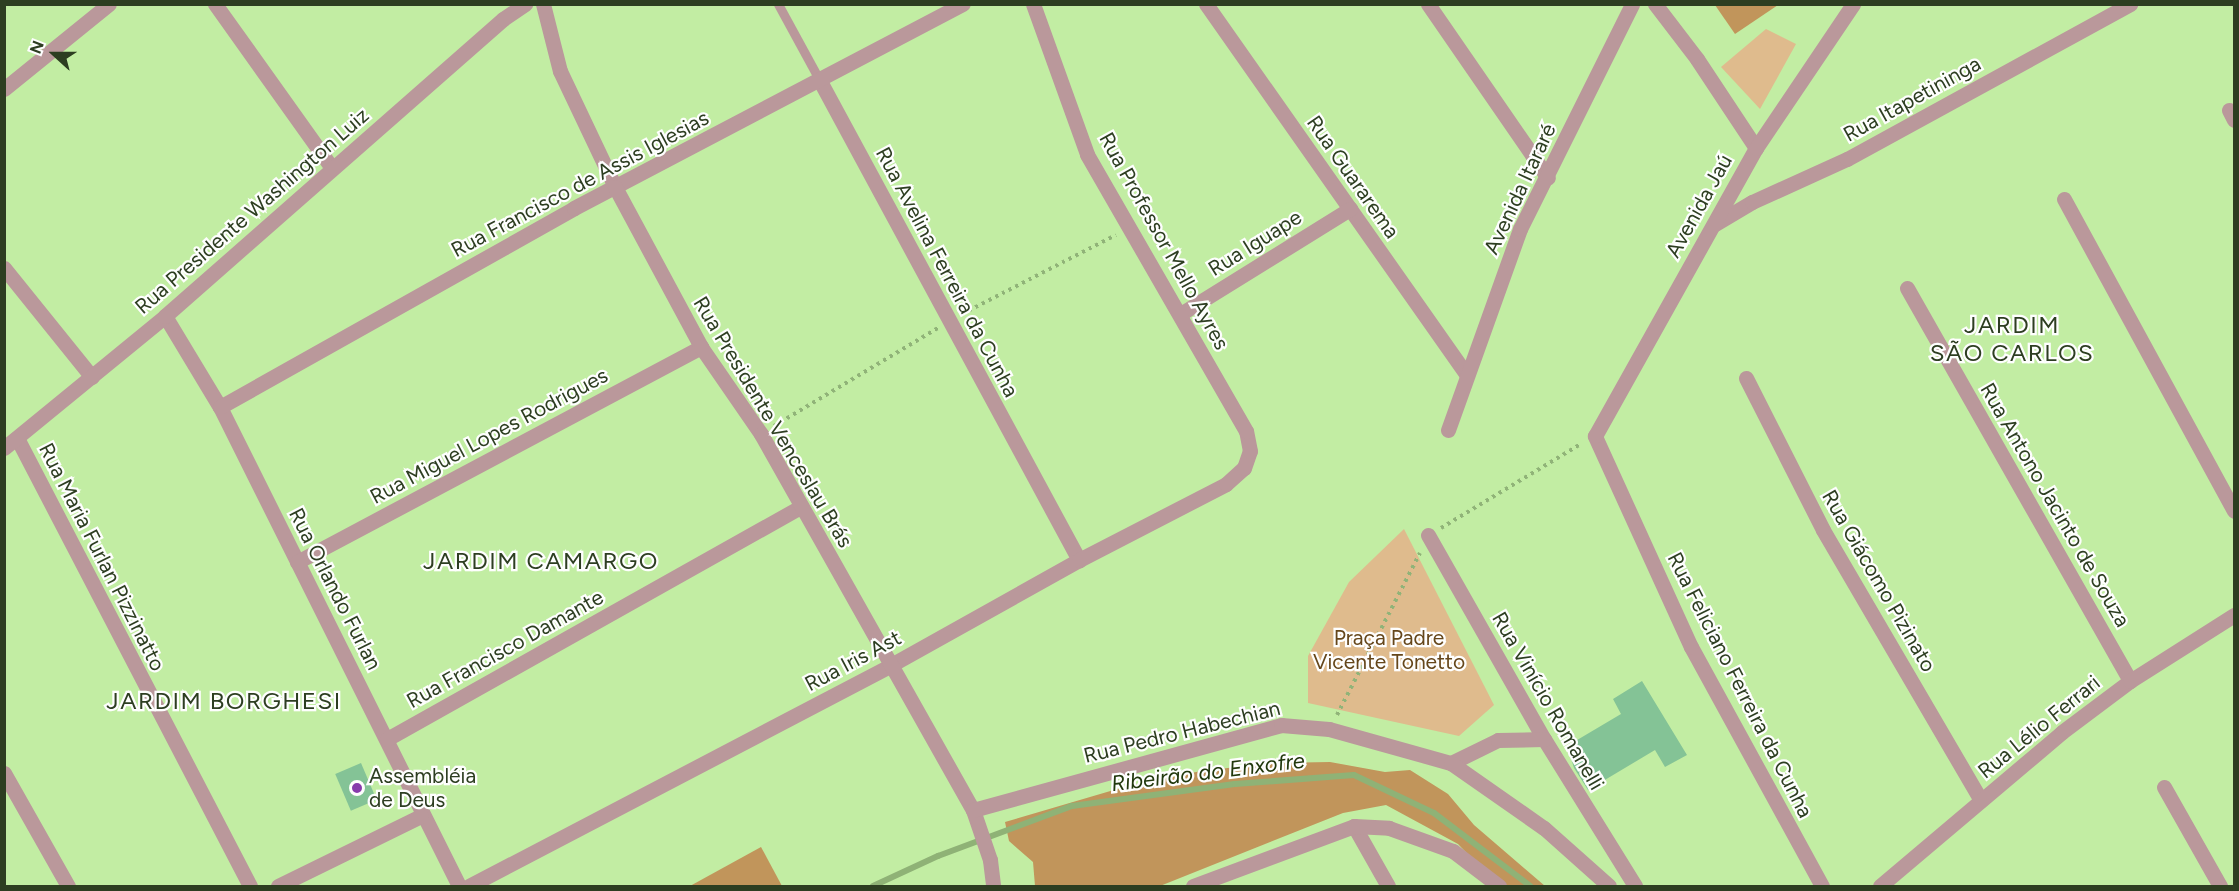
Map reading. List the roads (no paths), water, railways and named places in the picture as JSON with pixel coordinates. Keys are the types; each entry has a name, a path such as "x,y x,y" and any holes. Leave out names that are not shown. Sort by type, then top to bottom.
{"street":[{"path":"4,88 109,4"},
{"path":"215,4 333,168"},
{"name":"Rua Presidente Washington Luiz","path":"11,443 165,316 503,19 525,4"},
{"name":"Rua Presidente Venceslau Brás","path":"543,4 560,71 615,187 701,347 761,434 974,810 990,860 993,886"},
{"name":"Rua Francisco de Assis Iglesias","path":"220,407 615,187 963,4"},
{"name":"Rua Professor Mello Ayres","path":"1033,4 1087,154 1128,229 1182,313 1246,431 1248,461"},
{"name":"Rua Guararema","path":"1206,4 1466,374"},
{"path":"1428,4 1548,178"},
{"name":"Avenida Itararé","path":"1448,430 1466,374 1520,229 1548,178 1632,4"},
{"path":"1655,4 1697,59 1756,148"},
{"name":"Avenida Jaú","path":"1595,436 1756,148 1853,4"},
{"name":"Rua Itapetininga","path":"1712,226 1752,202 1847,159 2130,4"},
{"name":"Rua Avelina Ferreira da Cunha","path":"820,81 1078,560"},
{"path":"2064,199 2235,511"},
{"name":"Rua Iguape","path":"1182,313 1350,209"},
{"path":"4,268 92,377"},
{"name":"Rua Antono Jacinto de Souza","path":"1907,288 2130,681"},
{"name":"Rua Orlando Furlan","path":"165,316 220,407 387,739 421,816 459,886"},
{"name":"Rua Miguel Lopes Rodrigues","path":"297,562 701,347"},
{"name":"Rua Giácomo Pizinato","path":"1746,378 1823,530 1981,801"},
{"name":"Rua Feliciano Ferreira da Cunha","path":"1595,436 1691,647 1822,886"},
{"name":"Rua Maria Furlan Pizzinatto","path":"11,443 250,886"},
{"name":"Rua Iris Ast","path":"469,886 891,665 1078,560 1226,484 1248,461"},
{"name":"Rua Francisco Damante","path":"387,739 801,507"},
{"name":"Rua Vinício Romanelli","path":"1428,535 1544,739 1635,886"},
{"name":"Rua Lélio Ferrari","path":"1880,886 2130,681 2235,615"},
{"name":"Rua Pedro Habechian","path":"974,810 1281,725 1348,733 1451,764 1544,828 1609,886"},
{"path":"1451,764 1498,740 1544,739"},
{"path":"4,773 68,886"},
{"path":"2164,787 2220,886"},
{"path":"278,886 421,816"},
{"path":"1192,886 1354,826 1389,828 1453,851 1499,886"},
{"path":"1354,826 1388,886"}],"lane":[{"name":"Rua Avelina Ferreira da Cunha","path":"778,4 820,81"}],"waterway":[{"name":"Ribeirão do Enxofre","path":"873,886 938,856 1072,806 1235,784 1354,775 1434,813 1530,886"}],"place":[{"name":"Assembléia de Deus","path":"357,788"}],"district":[{"name":"JARDIM SÃO CARLOS","path":"2012,339"},
{"name":"JARDIM CAMARGO","path":"541,561"},
{"name":"JARDIM BORGHESI","path":"224,701"}],"park label":[{"name":"Praça Padre Vicente Tonetto","path":"1389,650"}]}
